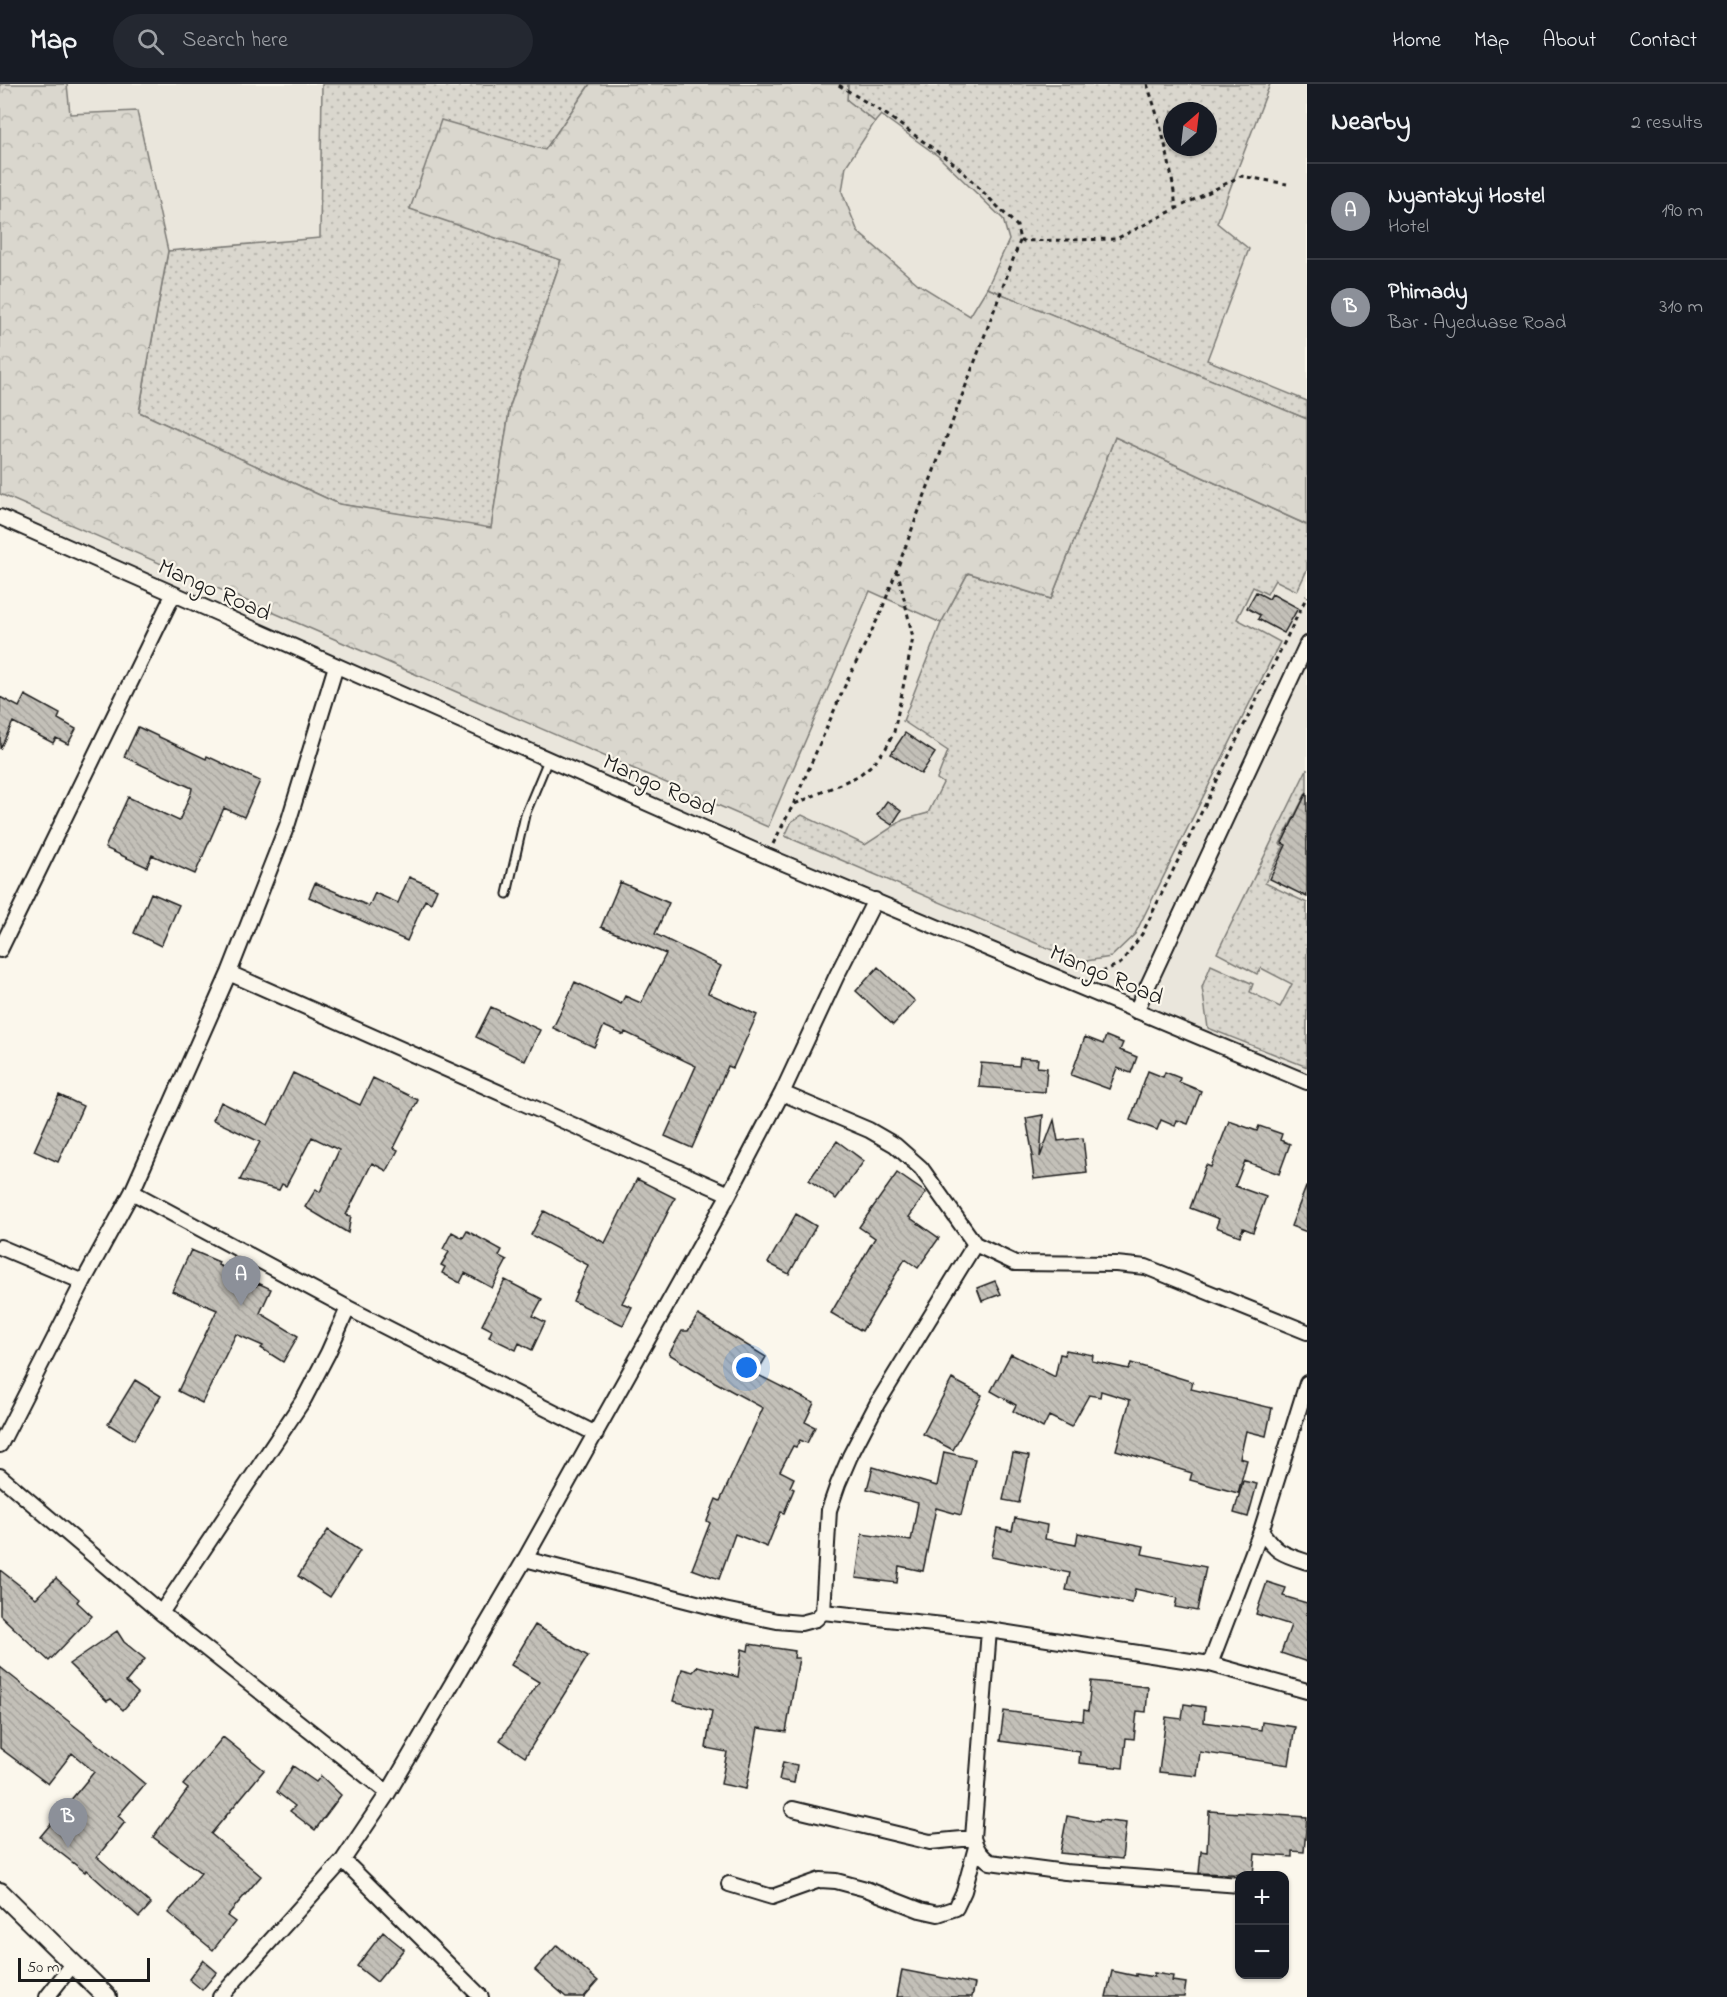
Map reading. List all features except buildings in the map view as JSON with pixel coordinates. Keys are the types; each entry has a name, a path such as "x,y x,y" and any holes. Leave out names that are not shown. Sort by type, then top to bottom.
{"street":[{"name":"Mango Road","path":"0,517 767,856 1307,1082"},
{"path":"0,950 174,595"},
{"path":"1136,1011 1306,649"},
{"path":"0,1445 83,1282 132,1192 229,973 288,823 336,666"},
{"path":"220,1997 343,1860 388,1793 525,1559 729,1194 782,1093 875,900"},
{"path":"229,973 729,1194"},
{"path":"782,1093 869,1131 895,1145 921,1168 975,1244 1015,1263 1105,1263 1146,1267 1307,1332"},
{"path":"132,1192 348,1308 596,1434"},
{"path":"525,1559 724,1610 777,1621 801,1623 816,1619 823,1612 829,1510 842,1475 878,1404 975,1244"},
{"path":"0,1247 83,1282"},
{"path":"161,1613 304,1398 348,1308"},
{"path":"1210,1664 1261,1531 1307,1383"},
{"path":"0,1476 161,1613 388,1793"},
{"path":"1261,1531 1274,1548 1285,1555 1307,1562"},
{"path":"823,1612 989,1630 1210,1664 1307,1691"},
{"path":"729,1884 772,1897 820,1880 836,1881 866,1889 920,1910 938,1914 956,1908 964,1891 975,1843 989,1630"},
{"path":"793,1809 930,1842 975,1843"},
{"path":"975,1843 983,1857 990,1862 1065,1872 1235,1886"},
{"path":"343,1860 481,1997"},
{"path":"0,1892 107,1997"},
{"path":"47,1997 73,1964"}],"lane":[{"path":"507,894 525,815 548,759"}],"path":[{"path":"767,856 793,805 847,681 881,612 1020,241 1017,226 957,166 887,115 837,84"},
{"path":"1147,84 1154,103 1174,185 1176,209"},
{"path":"1020,241 1116,239 1241,176 1287,184"},
{"path":"793,805 858,776 873,764 886,748 894,732 913,638 898,570"},
{"path":"1076,985 1121,963 1142,934 1307,596"}],"shaded area":[{"path":"0,84 1307,84 1307,1077 997,946 0,510"}],"green space":[{"path":"0,84 67,84 70,114 137,111 168,251 139,412 339,504 491,528 510,406 561,260 410,209 441,120 545,150 590,84 848,84 847,100 875,122 846,166 842,192 858,232 918,284 970,316 987,288 1307,419 1307,525 1115,437 1051,599 968,573 941,623 870,591 768,827 0,494"},
{"path":"322,84 590,84 545,150 410,208 561,260 510,406 491,529 339,504 139,412 168,251 320,238"},
{"path":"848,84 1270,84 1217,223 1249,249 1207,360 1307,401 1307,419 987,288 1009,240 1003,219 938,156 881,115 875,122 847,100"},
{"path":"1115,437 1307,525 1307,570 1297,591 1275,580 1267,594 1253,587 1237,619 1280,642 1135,934 1111,957 1080,962 785,836 792,821 802,815 865,845 903,820 928,813 943,783 937,779 948,751 903,721 941,623 968,573 1051,599"},
{"path":"1307,769 1307,791 1280,844 1284,846 1265,883 1307,903 1307,1067 1208,1028 1202,987 1211,965 1253,984 1250,992 1280,1007 1292,984 1261,968 1257,974 1217,953"}],"place":[{"name":"Nyantakyi Hostel","path":"241,1306"},
{"name":"Phimady","path":"68,1848"}]}
